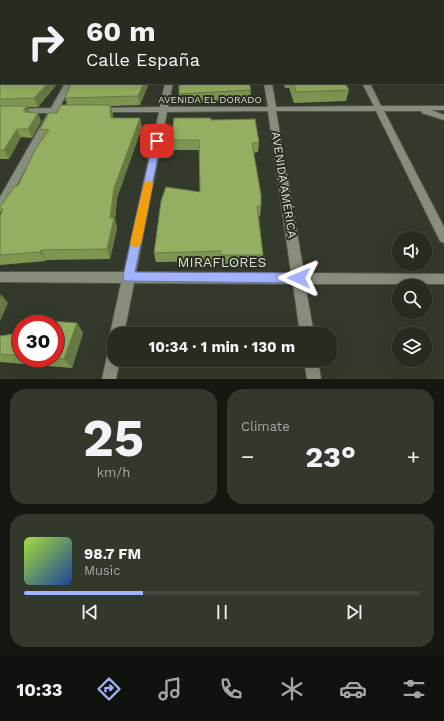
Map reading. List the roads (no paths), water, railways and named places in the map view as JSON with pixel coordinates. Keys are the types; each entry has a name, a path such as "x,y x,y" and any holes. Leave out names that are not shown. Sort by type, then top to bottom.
{"street":[{"path":"0,206 67,84"},
{"path":"118,327 169,84"},
{"name":"AVENIDA AMÉRICA","path":"268,84 306,327"},
{"path":"366,84 444,238"},
{"name":"AVENIDA EL DORADO","path":"0,111 419,108 443,110"},
{"name":"AVENIDA EL DORADO","path":"419,108 444,118"},
{"name":"MIRAFLORES","path":"0,277 444,279"},
{"path":"109,379 111,367"},
{"path":"312,367 314,379"}]}
